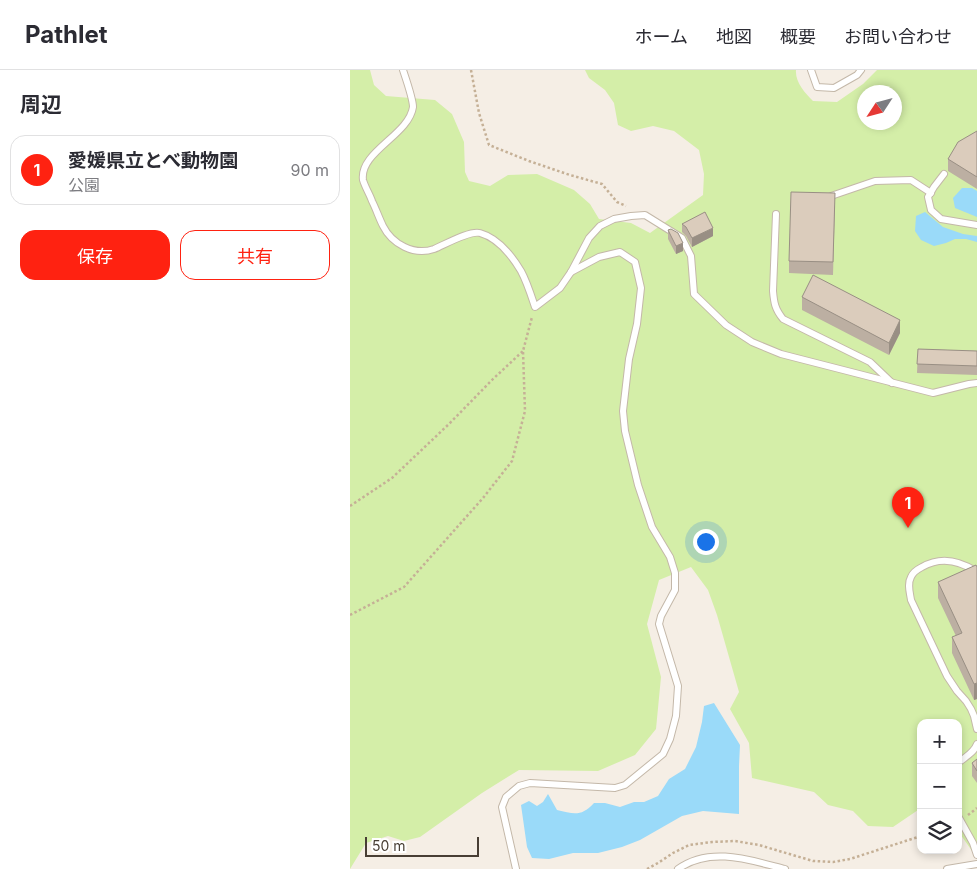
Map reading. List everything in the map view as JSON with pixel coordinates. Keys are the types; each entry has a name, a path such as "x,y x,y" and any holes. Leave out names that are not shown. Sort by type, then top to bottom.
{"lane":[{"path":"403,70 413,105 410,117 400,130 378,150 365,167 363,180 383,226 392,239 406,247 417,251 432,250 463,236 478,232 493,238 522,272 535,307 560,288 589,238 600,226 614,219 645,215 682,238 690,256 694,294 726,324 752,342 781,354 933,393 977,383"},
{"path":"812,70 817,87 834,88 862,70"},
{"path":"944,174 928,197 932,210 940,219 977,225"},
{"path":"831,196 875,181 910,180 931,192"},
{"path":"776,214 773,291 776,311 783,319 870,362 893,384"},
{"path":"516,869 502,807 506,797 519,786 530,784 615,788 625,784 663,754 670,740 676,716 678,686 659,624 661,616 675,590 675,573 670,557 652,527 638,485 625,431 623,411 629,359 637,324 641,288 634,262 620,252 598,257 571,272"},
{"path":"977,572 958,562 946,559 935,561 916,570 910,577 909,588 911,600 943,668 971,709 977,729"},
{"path":"962,759 976,748 977,744"},
{"path":"962,823 973,843 977,855"},
{"path":"678,869 699,858 722,856 785,869"},
{"path":"947,869 977,864"}],"path":[{"path":"471,70 479,113 489,145 529,161 602,184 617,202 645,215"},
{"path":"350,615 404,588 483,498 512,461 525,411 523,351 535,307"},
{"path":"350,506 392,478 523,351"},
{"path":"647,869 689,845 712,842 735,841 759,845 813,861 833,862 850,859 917,837"}],"green space":[{"path":"350,70 370,70 374,85 386,96 435,100 452,114 464,142 465,172 469,181 490,186 508,175 537,174 574,190 590,204 599,219 631,223 650,233 703,195 704,174 699,150 674,131 653,126 631,131 618,125 614,103 605,90 589,78 585,70 796,70 799,83 813,101 837,102 857,88 857,130 902,130 902,85 862,85 877,70 977,70 977,858 962,837 962,719 917,719 917,811 893,827 868,826 853,811 828,805 814,792 752,778 749,743 730,709 739,692 717,615 708,590 691,567 659,580 647,624 661,677 656,729 635,755 598,771 519,770 482,793 420,837 404,841 388,836 366,843 350,869"}],"water":[{"path":"962,188 972,188 977,191 977,217 955,208 953,198"},
{"path":"925,212 943,227 963,234 977,236 977,242 955,239 934,246 921,240 915,231 916,216"},
{"path":"714,703 740,745 739,814 703,811 682,816 640,840 622,847 598,853 573,853 549,859 532,858 527,847 521,805 529,801 537,806 543,802 548,794 557,810 577,813 585,811 594,803 605,803 620,807 634,802 644,802 658,796 669,779 685,769 696,747 704,706"}],"building":[{"path":"977,131 977,177 948,159 958,142"},
{"path":"791,192 835,193 833,262 789,261"},
{"path":"705,212 713,228 692,238 686,227 682,224"},
{"path":"671,229 678,233 683,243 676,246 668,230"},
{"path":"813,275 900,320 889,343 802,297"},
{"path":"918,349 977,351 977,366 917,364"},
{"path":"976,565 977,683 974,684 952,637 962,633 938,582"},
{"path":"977,759 977,771 972,763"}],"place":[{"name":"愛媛県立とべ動物園","path":"908,528"}]}
